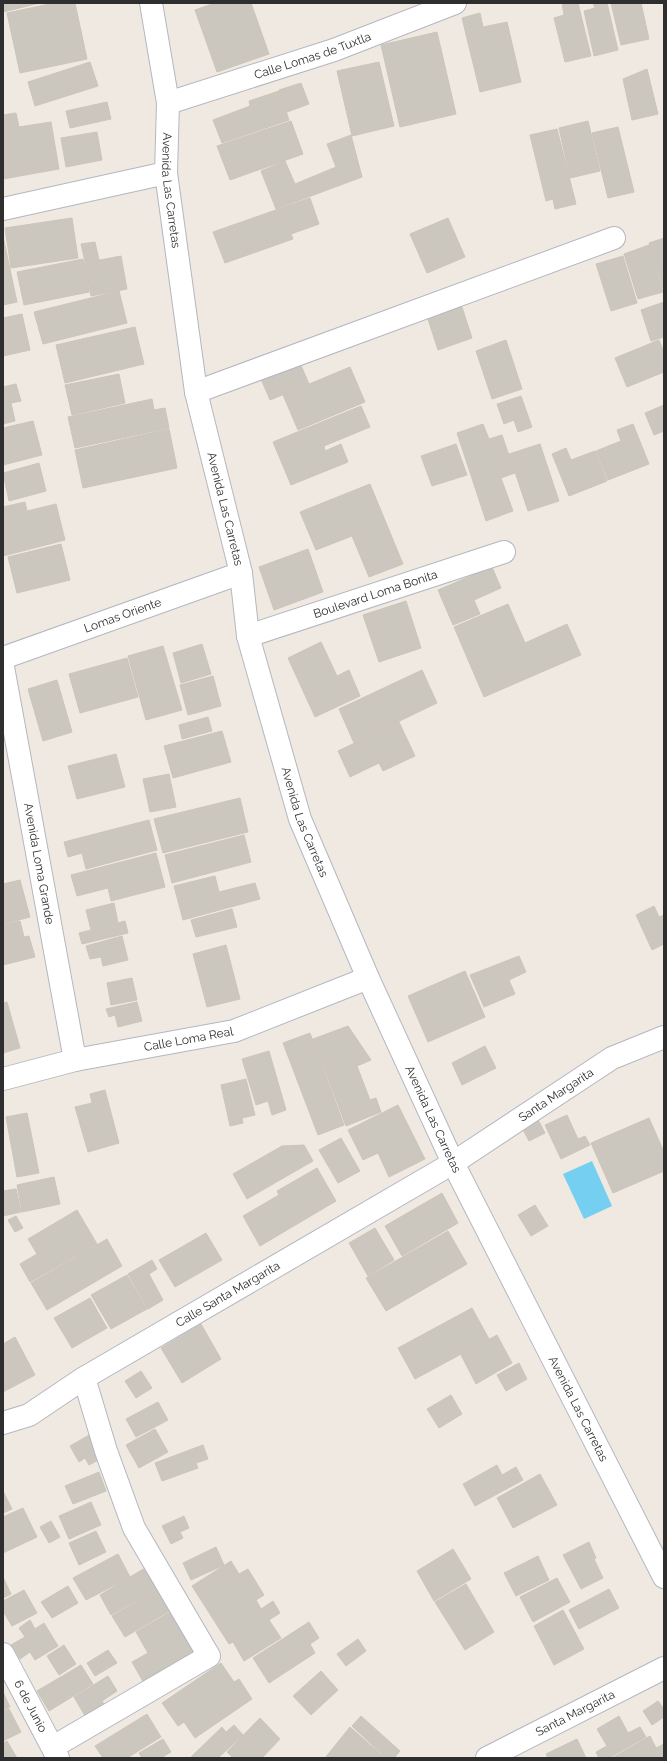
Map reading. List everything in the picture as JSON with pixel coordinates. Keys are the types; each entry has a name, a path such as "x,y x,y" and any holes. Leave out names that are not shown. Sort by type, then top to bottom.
{"street":[{"name":"Avenida Las Carretas","path":"152,3 168,103 166,174 196,392 241,572 248,636 300,819 368,978 453,1163 664,1577"},
{"name":"Calle Lomas de Tuxtla","path":"168,103 334,50 455,3"},
{"path":"3,209 166,174"},
{"path":"196,392 614,238"},
{"name":"Boulevard Loma Bonita","path":"248,636 504,552"},
{"name":"Lomas Oriente","path":"3,658 241,572"},
{"name":"Avenida Loma Grande","path":"3,667 75,1060"},
{"name":"Calle Loma Real","path":"3,1079 75,1060 234,1031 368,978"},
{"name":"Santa Margarita","path":"453,1163 612,1058 664,1037"},
{"name":"Calle Santa Margarita","path":"3,1424 29,1415 84,1378 453,1163"},
{"path":"55,1752 209,1656 134,1528 106,1451 84,1378"},
{"name":"6 de Junio","path":"3,1654 55,1752"},
{"name":"Santa Margarita","path":"487,1758 664,1668"}],"water":[{"path":"592,1161 612,1206 584,1219 563,1174"}],"building":[{"path":"3,3 40,3 3,12"},
{"path":"54,3 75,3 87,59 20,73 7,13"},
{"path":"215,3 251,3 269,54 217,72 195,10"},
{"path":"562,3 578,3 591,56 565,62 554,18 564,15"},
{"path":"593,3 607,3 618,50 594,56 584,11 595,8"},
{"path":"611,3 641,3 649,39 621,45"},
{"path":"480,13 483,27 507,22 521,82 480,92 462,18"},
{"path":"437,32 456,114 400,127 381,45"},
{"path":"90,62 98,86 35,106 28,82"},
{"path":"379,62 394,126 352,136 337,71"},
{"path":"647,69 658,114 632,120 623,79"},
{"path":"301,83 309,104 287,112 279,90"},
{"path":"279,91 289,120 222,143 213,120 250,106 249,101"},
{"path":"107,102 111,119 70,128 66,111"},
{"path":"16,113 19,127 51,122 59,169 3,179 3,115"},
{"path":"291,121 303,154 230,180 217,146"},
{"path":"588,121 600,171 570,178 559,128"},
{"path":"618,127 634,192 608,198 592,133"},
{"path":"557,129 576,204 555,209 553,199 546,201 530,135"},
{"path":"97,132 102,160 66,167 61,138"},
{"path":"351,135 362,177 276,209 261,171 285,161 295,184 336,167 327,144"},
{"path":"310,198 319,224 291,234 293,239 225,263 213,232"},
{"path":"72,218 78,258 11,268 5,228"},
{"path":"448,218 465,257 427,273 410,234"},
{"path":"3,236 17,302 3,305"},
{"path":"664,238 664,288 663,288 649,243"},
{"path":"95,242 99,260 85,262 81,244"},
{"path":"649,245 663,292 638,299 624,254"},
{"path":"121,256 127,289 91,296 84,263"},
{"path":"623,256 637,303 611,311 596,264"},
{"path":"83,259 89,292 24,305 17,272"},
{"path":"119,291 127,323 43,344 34,312"},
{"path":"460,301 472,338 438,350 426,313"},
{"path":"664,302 664,337 651,341 641,310"},
{"path":"22,314 30,350 3,356 3,318"},
{"path":"135,327 144,364 65,383 56,345"},
{"path":"506,340 522,389 492,399 476,351"},
{"path":"659,340 664,352 664,372 627,387 615,358"},
{"path":"300,363 309,384 270,400 261,379"},
{"path":"350,367 365,402 298,430 283,395"},
{"path":"119,374 125,403 72,415 65,385"},
{"path":"16,384 21,401 11,403 15,421 3,424 3,387"},
{"path":"521,396 532,427 518,432 514,420 504,424 497,404"},
{"path":"152,399 154,410 165,408 169,428 75,448 68,417"},
{"path":"664,405 664,431 654,435 645,413"},
{"path":"361,406 370,427 324,446 325,451 341,444 348,462 291,485 273,442"},
{"path":"33,421 42,455 3,465 3,428"},
{"path":"483,424 489,439 502,435 515,473 501,478 513,511 486,521 457,433"},
{"path":"633,424 649,464 608,480 596,451 621,441 617,430"},
{"path":"169,429 177,468 83,488 75,450"},
{"path":"456,444 467,475 432,486 421,456"},
{"path":"540,444 559,501 528,511 509,454"},
{"path":"566,448 571,460 595,451 607,481 569,496 552,454"},
{"path":"39,463 46,491 9,501 3,473"},
{"path":"370,484 403,564 369,577 352,536 316,550 300,512"},
{"path":"25,502 27,511 56,504 65,540 3,556 3,507"},
{"path":"61,544 70,580 17,593 8,557"},
{"path":"308,549 323,592 274,610 259,567"},
{"path":"492,567 501,588 474,600 480,614 453,625 438,590"},
{"path":"406,601 421,648 379,662 363,615"},
{"path":"508,604 525,643 567,624 581,655 484,697 454,627"},
{"path":"321,642 337,676 349,670 360,696 315,717 288,658"},
{"path":"202,644 211,674 181,683 173,653"},
{"path":"163,646 182,710 146,720 128,656"},
{"path":"127,658 138,697 80,713 69,674"},
{"path":"422,670 437,703 354,743 339,709"},
{"path":"213,676 221,706 188,715 180,685"},
{"path":"57,680 72,732 43,741 28,689"},
{"path":"208,717 212,731 182,739 179,725"},
{"path":"399,722 415,756 383,771 379,763 350,777 338,751"},
{"path":"222,731 231,762 173,778 164,746"},
{"path":"116,754 125,787 77,799 68,766"},
{"path":"169,774 176,807 150,812 143,779"},
{"path":"240,798 248,832 163,853 154,819"},
{"path":"149,820 157,850 86,869 82,853 68,857 64,842"},
{"path":"244,835 251,862 172,883 165,855"},
{"path":"156,853 165,887 111,901 108,888 77,896 71,875"},
{"path":"215,876 219,892 255,883 260,899 183,920 174,886"},
{"path":"20,880 30,917 3,924 3,884"},
{"path":"114,903 118,923 125,921 128,933 82,944 79,933 91,930 86,910"},
{"path":"654,906 659,917 664,915 664,944 652,950 636,915"},
{"path":"232,909 237,927 196,937 191,920"},
{"path":"20,921 24,937 29,936 35,957 3,965 3,925"},
{"path":"122,936 128,960 103,966 101,957 90,959 86,946"},
{"path":"226,945 240,999 207,1007 193,954"},
{"path":"519,956 526,972 509,980 515,994 484,1007 470,975"},
{"path":"465,971 485,1017 428,1042 408,996"},
{"path":"132,978 137,1000 111,1005 107,983"},
{"path":"7,1002 20,1048 3,1053 3,1003"},
{"path":"137,1002 142,1021 118,1027 115,1015 109,1017 106,1009"},
{"path":"348,1026 371,1060 357,1066 370,1100 376,1098 381,1112 346,1126 313,1039"},
{"path":"310,1033 344,1125 318,1135 283,1043"},
{"path":"485,1046 496,1068 462,1085 452,1063"},
{"path":"269,1051 286,1110 272,1115 268,1101 256,1105 242,1059"},
{"path":"246,1079 255,1115 242,1118 243,1123 230,1126 221,1085"},
{"path":"105,1090 119,1143 88,1152 75,1107 92,1103 90,1094"},
{"path":"398,1105 425,1159 389,1177 378,1153 363,1160 348,1130"},
{"path":"27,1113 39,1173 17,1177 6,1117"},
{"path":"535,1114 545,1133 529,1141 519,1122"},
{"path":"567,1115 578,1139 585,1136 590,1145 561,1159 545,1125"},
{"path":"649,1118 664,1152 664,1171 613,1193 591,1143"},
{"path":"341,1138 360,1171 338,1183 319,1150"},
{"path":"304,1145 313,1161 247,1199 233,1174 282,1146"},
{"path":"317,1168 336,1201 260,1246 243,1216 279,1195 277,1191"},
{"path":"54,1177 60,1204 22,1212 17,1185"},
{"path":"16,1189 21,1212 3,1216 3,1191"},
{"path":"442,1193 458,1223 402,1256 385,1226"},
{"path":"535,1205 548,1226 531,1236 518,1215"},
{"path":"77,1210 97,1244 30,1282 20,1264 37,1254 28,1239"},
{"path":"16,1216 23,1228 15,1232 8,1220"},
{"path":"375,1228 394,1260 368,1276 349,1243"},
{"path":"448,1231 467,1264 386,1311 366,1278"},
{"path":"206,1233 222,1260 175,1287 159,1260"},
{"path":"107,1239 122,1266 47,1310 31,1283"},
{"path":"152,1260 157,1269 149,1274 163,1300 148,1309 128,1274"},
{"path":"127,1275 147,1309 111,1329 91,1295"},
{"path":"90,1298 107,1328 72,1348 54,1318"},
{"path":"472,1308 489,1339 415,1379 398,1348"},
{"path":"201,1324 221,1359 182,1383 161,1348"},
{"path":"497,1335 512,1363 476,1384 461,1355"},
{"path":"15,1337 35,1375 3,1392 3,1344"},
{"path":"519,1363 527,1379 506,1391 497,1375"},
{"path":"141,1371 152,1388 136,1398 125,1381"},
{"path":"451,1395 462,1414 439,1428 427,1409"},
{"path":"158,1402 168,1420 136,1437 126,1419"},
{"path":"155,1429 168,1452 139,1468 126,1445"},
{"path":"91,1434 104,1457 89,1465 85,1458 79,1462 70,1446"},
{"path":"203,1445 208,1459 196,1463 198,1468 162,1481 155,1463"},
{"path":"497,1465 502,1475 516,1467 523,1480 475,1506 463,1484"},
{"path":"99,1472 106,1491 73,1504 65,1486"},
{"path":"540,1474 557,1505 513,1528 497,1498"},
{"path":"3,1491 12,1509 3,1513"},
{"path":"91,1502 101,1525 69,1539 59,1516"},
{"path":"23,1508 37,1537 3,1553 3,1517"},
{"path":"184,1516 189,1528 180,1532 183,1538 171,1544 162,1526"},
{"path":"51,1521 60,1537 49,1543 40,1527"},
{"path":"96,1531 106,1552 79,1565 69,1543"},
{"path":"589,1542 596,1558 594,1559 603,1578 581,1589 563,1555"},
{"path":"216,1547 224,1565 191,1580 183,1563"},
{"path":"453,1549 471,1579 434,1601 417,1571"},
{"path":"118,1554 130,1577 86,1600 73,1578"},
{"path":"538,1556 549,1580 516,1596 504,1573"},
{"path":"231,1561 239,1574 248,1569 264,1595 256,1600 261,1609 273,1601 280,1613 269,1620 281,1638 244,1661 233,1642 229,1644 192,1586"},
{"path":"150,1565 162,1586 111,1615 100,1595"},
{"path":"3,1577 11,1594 3,1598"},
{"path":"557,1578 570,1602 533,1622 520,1597"},
{"path":"466,1584 494,1632 465,1650 435,1602"},
{"path":"68,1586 78,1603 52,1618 41,1602"},
{"path":"163,1586 176,1607 125,1637 112,1616"},
{"path":"609,1589 619,1608 579,1629 569,1610"},
{"path":"24,1590 37,1613 12,1626 3,1611 3,1601"},
{"path":"563,1610 584,1649 554,1665 534,1626"},
{"path":"170,1612 196,1656 145,1685 132,1662 148,1653 136,1632"},
{"path":"30,1620 35,1629 44,1623 58,1646 35,1660 30,1652 20,1659 11,1645 25,1637 19,1628"},
{"path":"309,1622 319,1638 310,1644 315,1653 269,1683 253,1658"},
{"path":"358,1639 366,1651 346,1666 337,1654"},
{"path":"64,1645 76,1664 59,1675 47,1656"},
{"path":"108,1650 117,1663 95,1676 87,1663"},
{"path":"221,1663 234,1682 239,1679 252,1699 195,1738 184,1722 178,1726 162,1703"},
{"path":"81,1665 93,1684 49,1711 37,1691"},
{"path":"321,1671 338,1690 311,1715 293,1696"},
{"path":"108,1676 117,1691 102,1701 107,1709 88,1721 74,1697"},
{"path":"3,1692 10,1707 3,1711"},
{"path":"658,1701 664,1709 664,1717 652,1725 643,1711"},
{"path":"9,1709 21,1732 3,1741 3,1712"},
{"path":"147,1714 161,1737 127,1758 103,1758 95,1746"},
{"path":"361,1716 400,1751 394,1758 386,1758 352,1726"},
{"path":"619,1716 628,1733 640,1727 646,1737 609,1758 599,1758 596,1752 607,1746 597,1729"},
{"path":"260,1718 280,1739 262,1758 233,1758 227,1752"},
{"path":"234,1725 243,1735 218,1758 190,1758 222,1727 226,1732"},
{"path":"350,1727 385,1758 325,1758"},
{"path":"650,1736 656,1748 664,1744 664,1758 612,1758"},
{"path":"163,1739 171,1752 161,1758 142,1758 139,1753"},
{"path":"577,1739 586,1758 548,1758 546,1754"},
{"path":"7,1741 17,1758 3,1758 3,1743"}]}
